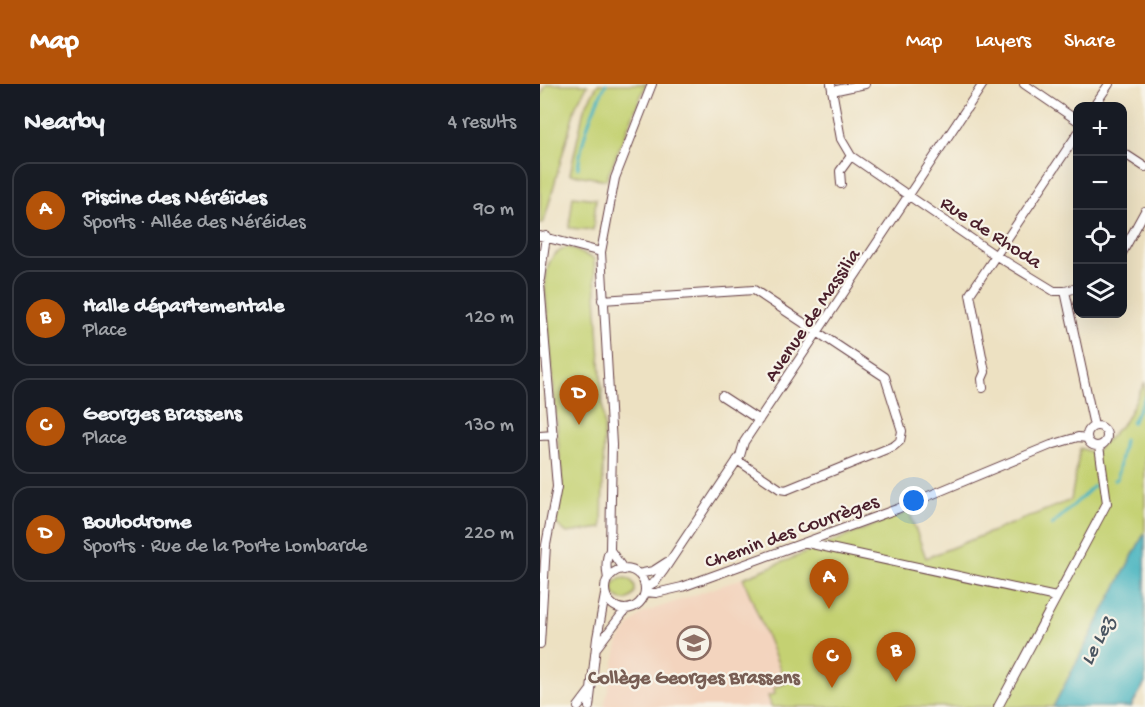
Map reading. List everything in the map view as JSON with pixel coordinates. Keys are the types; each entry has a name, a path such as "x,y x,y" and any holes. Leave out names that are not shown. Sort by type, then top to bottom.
{"street":[{"path":"589,707 608,579 607,555 610,550 612,445 601,252 615,178 652,84"},
{"path":"842,184 840,171 851,156 841,139 832,87 865,84"},
{"name":"Avenue de Massilia","path":"645,590 655,582 737,460 759,420 910,196 982,84"},
{"path":"1024,84 1073,118"},
{"path":"1098,102 1109,84"},
{"path":"983,388 982,379 986,372 970,294 1073,139"},
{"path":"1127,155 1145,167"},
{"name":"Rue de Rhoda","path":"851,156 994,255 1054,291 1065,291"},
{"path":"1127,244 1145,211"},
{"path":"540,279 543,236 601,252"},
{"path":"540,284 557,487 546,545 540,644"},
{"path":"1073,289 1065,291 1094,426"},
{"path":"602,300 754,290 885,377 902,431 900,441 894,446 786,490 780,489 737,460"},
{"path":"722,396 759,420"},
{"path":"1094,426 1101,426 1107,432 1105,442 1099,446 1093,445 1087,438 1088,432 1094,426"},
{"path":"540,436 554,435"},
{"name":"Chemin des Courrèges","path":"645,590 674,590 897,509 1051,445 1078,437 1087,438"},
{"path":"998,707 1107,503 1099,446"},
{"path":"807,543 1056,597"},
{"path":"610,550 624,570 638,574 666,566 666,580 674,590"},
{"path":"608,579 624,570"},
{"path":"597,647 626,609 637,605 645,590 638,574"},
{"path":"606,594 613,605 626,609"},
{"path":"578,707 590,690"}],"shaded area":[{"name":"Collège Georges Brassens","path":"743,578 786,684 776,694 768,696 771,707 604,707 619,640 631,624 643,613"}],"green space":[{"path":"547,84 588,84 576,105 544,222 540,224 540,97"},
{"path":"598,84 646,84 606,180 570,174 584,109"},
{"path":"573,196 596,199 593,230 569,228"},
{"path":"568,247 594,259 604,428 602,528 567,533 556,524 562,484 545,287 549,262 561,250"},
{"path":"1145,382 1145,532 1053,707 771,707 768,696 775,694 774,688 786,683 743,578 909,511 926,558 1071,500 1080,448 1094,453 1125,421"},
{"path":"624,578 632,581 635,589 632,597 624,600 616,597 613,589 616,581"}],"water":[{"name":"Le Lez","path":"1145,532 1145,683 1131,707 1053,707"}],"waterway":[{"path":"578,168 588,125 606,84"},
{"path":"1132,423 1145,397"},
{"path":"1114,480 1117,479 1124,440"},
{"path":"1052,525 1094,486"}],"place":[{"name":"Boulodrome","path":"579,425"},
{"name":"Piscine des Néréïdes","path":"829,609"},
{"name":"Collège Georges Brassens","path":"694,643"},
{"name":"Halle départementale","path":"896,682"},
{"name":"Georges Brassens","path":"832,688"}]}
